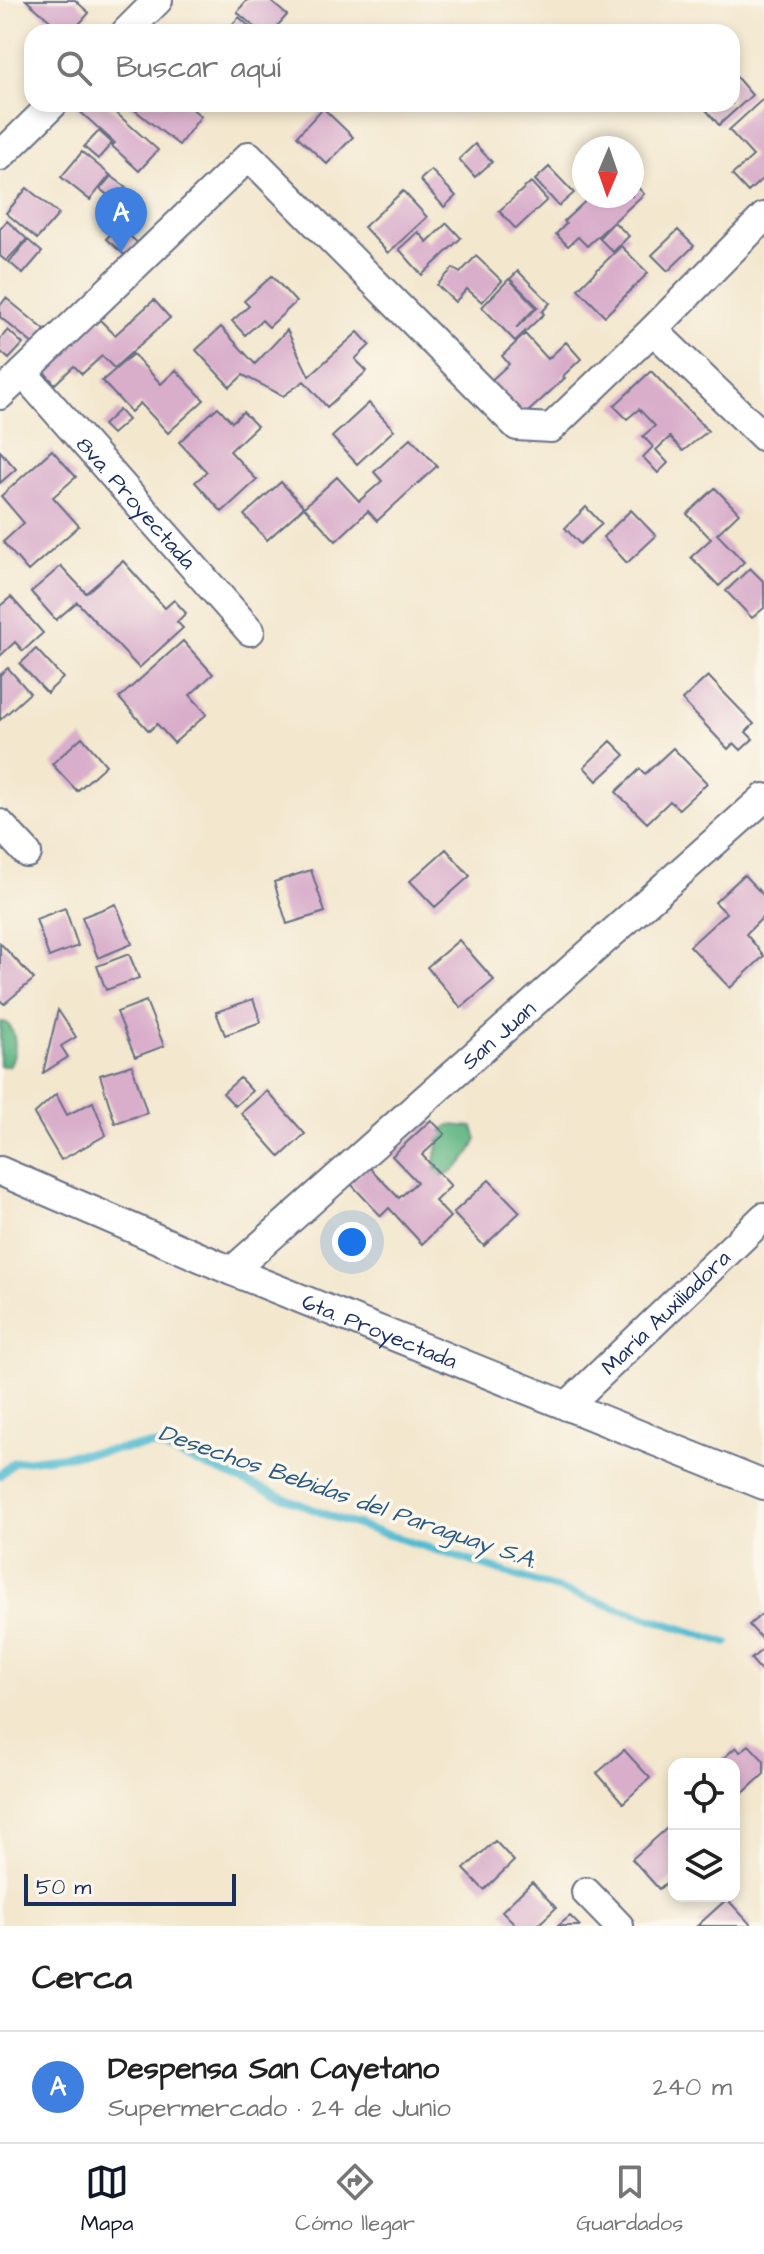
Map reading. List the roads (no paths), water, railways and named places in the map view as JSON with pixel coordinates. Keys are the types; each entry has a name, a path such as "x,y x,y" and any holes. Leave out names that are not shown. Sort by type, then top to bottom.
{"street":[{"path":"134,24 158,0"},
{"path":"0,156 45,112"},
{"path":"0,395 249,156 517,426 551,428 764,217"},
{"path":"653,330 764,437"},
{"name":"8va. Proyectada","path":"23,373 250,631"},
{"name":"San Juan","path":"232,1271 764,798"},
{"path":"0,824 27,853"},
{"name":"6ta. Proyectada","path":"0,1171 232,1271 764,1485"},
{"name":"María Auxiliadora","path":"567,1406 764,1217"},
{"path":"586,1892 619,1926"}],"waterway":[{"name":"Desechos Bebidas del Paraguay S.A.","path":"0,1475 14,1462 154,1445 332,1517 727,1643"}],"place":[{"name":"Despensa San Cayetano","path":"121,253"}]}
